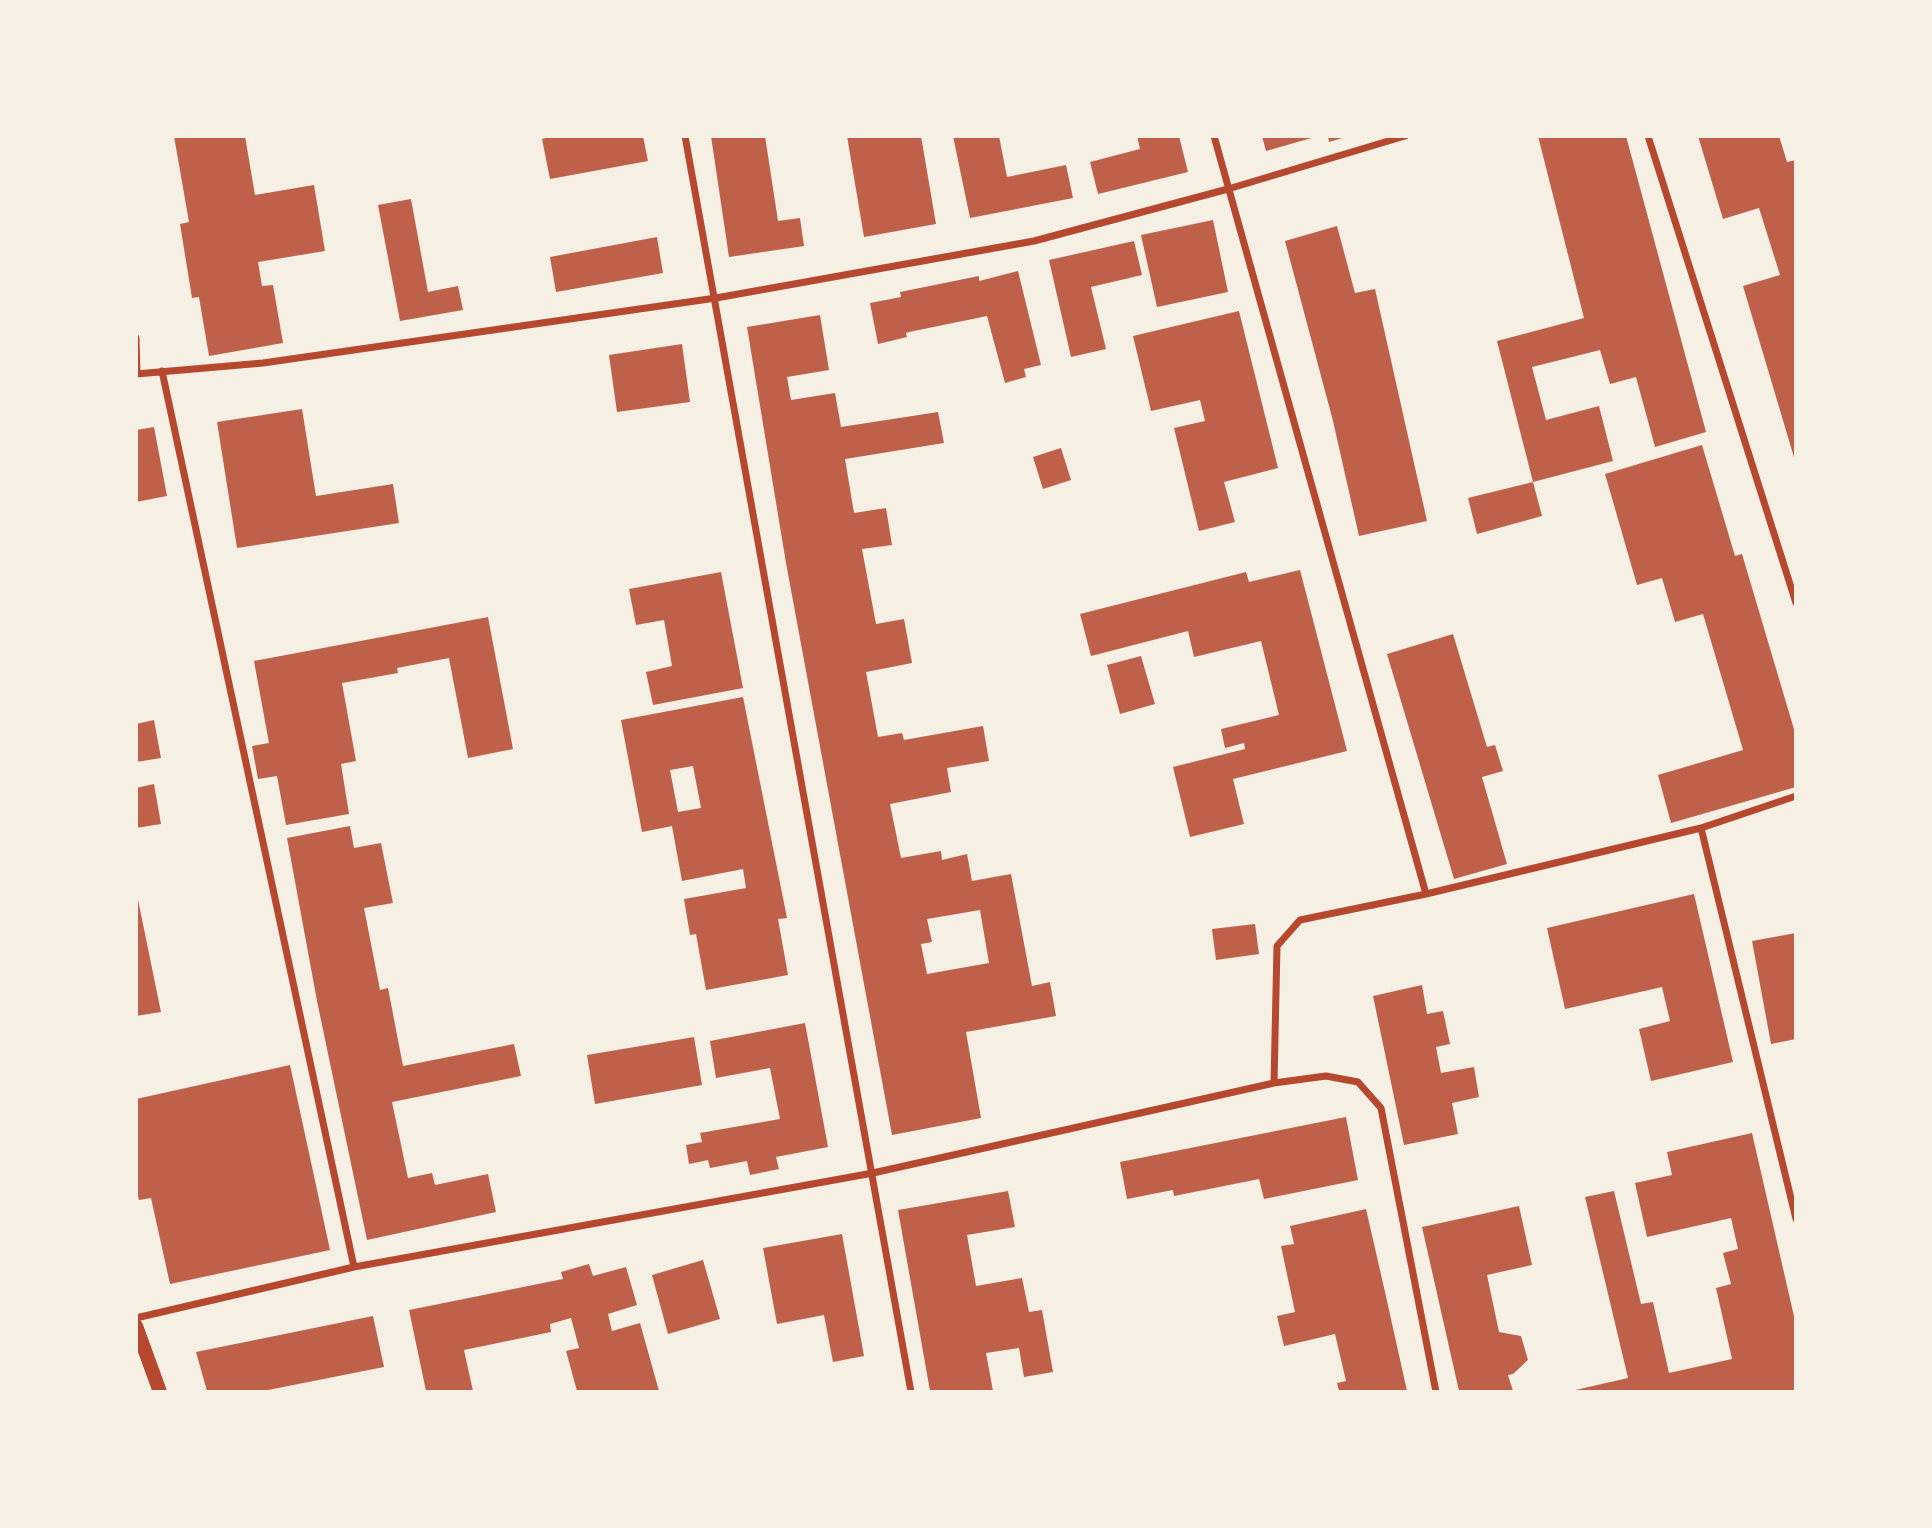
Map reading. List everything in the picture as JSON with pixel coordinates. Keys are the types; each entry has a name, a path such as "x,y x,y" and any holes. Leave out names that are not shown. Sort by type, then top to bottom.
{"main road":[{"path":"136,1326 142,1360 160,1391"}],"street":[{"path":"685,136 911,1391"},
{"path":"1214,136 1426,894"},
{"path":"136,338 137,374 263,363 716,298 1034,241 1228,189 1405,136"},
{"path":"1648,136 1796,603"},
{"path":"162,371 354,1267"},
{"path":"1274,1083 1277,946 1300,920 1426,894 1701,828 1796,796"},
{"path":"1701,828 1796,1219"},
{"path":"136,1318 354,1267 873,1173 1274,1083 1326,1076 1358,1082 1381,1108 1436,1391"}],"building":[{"path":"174,136 245,136 255,195 314,185 325,251 258,262 262,286 273,285 283,343 209,356 199,297 192,298 180,224 189,222"},
{"path":"552,136 643,136 648,161 550,179 542,139"},
{"path":"711,136 765,136 778,221 800,218 804,246 729,257"},
{"path":"847,136 921,136 936,224 864,237"},
{"path":"953,136 999,136 1007,177 1066,165 1073,198 970,218"},
{"path":"1137,136 1179,136 1188,172 1098,194 1090,162 1140,149"},
{"path":"1262,136 1315,136 1315,137 1266,151"},
{"path":"1328,136 1346,136 1346,137 1329,142"},
{"path":"1538,136 1626,136 1706,432 1655,447 1636,377 1610,384 1600,350 1532,367 1546,420 1599,406 1613,461 1533,482 1497,341 1584,318"},
{"path":"1698,136 1779,136 1787,162 1796,160 1796,464 1743,286 1780,275 1759,208 1723,219"},
{"path":"411,199 428,292 458,286 463,310 400,321 378,205"},
{"path":"1213,220 1228,292 1157,307 1141,235"},
{"path":"1337,226 1355,293 1375,289 1427,521 1359,536 1333,421 1285,241"},
{"path":"657,237 663,273 556,292 550,257"},
{"path":"1134,241 1142,275 1091,287 1106,349 1071,357 1049,260"},
{"path":"1018,271 1041,365 1024,369 1026,377 1005,383 987,316 909,332 906,333 907,337 878,344 870,303 901,297 900,292 979,276 979,281"},
{"path":"1239,311 1278,468 1224,482 1235,522 1199,531 1174,428 1205,421 1200,400 1151,411 1133,336"},
{"path":"820,315 829,370 787,377 791,400 835,393 841,427 938,412 944,443 845,459 854,513 886,508 892,545 862,549 876,624 904,619 912,663 866,672 878,737 902,733 904,740 983,726 989,761 947,768 951,792 890,804 901,858 941,851 942,860 967,854 972,881 1011,874 1032,986 1050,982 1056,1016 966,1032 981,1118 892,1135 786,563 747,327","holes":["980,910 989,963 927,974 921,944 932,942 927,919"]},
{"path":"682,344 690,402 617,412 609,355"},
{"path":"302,409 316,496 393,484 399,523 237,548 217,422"},
{"path":"154,427 167,496 136,502 136,430"},
{"path":"1702,445 1735,556 1742,554 1796,736 1796,787 1671,823 1658,775 1743,750 1703,614 1675,622 1662,578 1637,585 1605,474"},
{"path":"1061,448 1071,480 1043,489 1033,457"},
{"path":"1533,482 1542,516 1477,534 1468,498"},
{"path":"1300,570 1347,751 1233,779 1244,824 1190,837 1173,767 1245,749 1244,743 1225,748 1221,729 1279,715 1261,641 1194,657 1188,631 1091,656 1080,614 1246,572 1249,582"},
{"path":"721,572 743,688 653,705 646,672 672,666 664,620 636,625 629,589"},
{"path":"488,617 513,749 468,758 449,658 397,668 398,673 342,683 356,761 341,764 349,814 286,825 277,776 258,779 252,746 269,743 254,661"},
{"path":"1453,634 1487,747 1495,745 1503,771 1482,777 1507,864 1454,879 1387,654"},
{"path":"1141,656 1155,704 1120,714 1107,665"},
{"path":"743,697 787,918 778,919 788,975 706,990 696,934 690,935 684,899 746,888 743,869 682,881 672,826 642,832 621,720","holes":["693,766 701,808 678,812 670,770"]},
{"path":"154,720 161,758 136,762 136,724"},
{"path":"154,784 161,824 136,828 136,788"},
{"path":"350,826 354,848 381,843 393,903 364,908 380,990 388,988 403,1066 514,1044 521,1076 392,1102 408,1178 432,1173 435,1185 488,1174 496,1212 367,1240 317,1001 287,838"},
{"path":"136,890 161,1012 136,1016"},
{"path":"1694,894 1733,1062 1651,1081 1639,1029 1670,1021 1662,987 1565,1009 1547,928"},
{"path":"1255,924 1259,954 1216,960 1212,929"},
{"path":"1796,933 1796,1039 1771,1044 1752,941"},
{"path":"1422,985 1427,1014 1443,1011 1450,1044 1436,1047 1441,1073 1474,1067 1479,1097 1452,1103 1458,1134 1404,1145 1373,996"},
{"path":"805,1023 828,1147 776,1157 779,1169 750,1175 747,1161 710,1168 708,1160 689,1164 686,1145 702,1142 700,1133 780,1119 770,1068 716,1078 710,1041"},
{"path":"694,1037 702,1085 595,1104 587,1055"},
{"path":"290,1065 330,1250 170,1284 151,1198 139,1200 136,1187 136,1099"},
{"path":"1346,1117 1358,1180 1264,1199 1259,1179 1174,1196 1173,1190 1127,1199 1120,1162"},
{"path":"1752,1133 1796,1325 1796,1391 1571,1391 1628,1378 1585,1197 1614,1191 1641,1304 1653,1302 1669,1373 1732,1359 1716,1288 1731,1284 1723,1253 1738,1249 1731,1218 1647,1237 1635,1183 1672,1175 1667,1152"},
{"path":"1008,1191 1015,1227 967,1235 976,1286 1022,1278 1029,1312 1042,1310 1053,1372 1024,1377 1019,1348 986,1353 993,1391 930,1391 898,1210"},
{"path":"1519,1206 1532,1265 1487,1275 1499,1332 1521,1336 1528,1360 1513,1374 1508,1375 1513,1391 1459,1391 1422,1227"},
{"path":"1366,1209 1407,1391 1339,1391 1337,1383 1346,1381 1335,1334 1284,1346 1277,1316 1295,1312 1281,1246 1294,1244 1290,1226"},
{"path":"842,1234 864,1356 833,1362 824,1315 777,1324 763,1248"},
{"path":"703,1260 720,1319 668,1334 652,1275"},
{"path":"589,1264 593,1276 626,1267 637,1305 608,1314 612,1331 640,1323 659,1391 577,1391 566,1351 579,1348 571,1318 550,1324 551,1332 464,1350 473,1391 426,1391 409,1310 563,1279 561,1272"},
{"path":"373,1316 384,1367 263,1391 207,1391 196,1352"}]}
